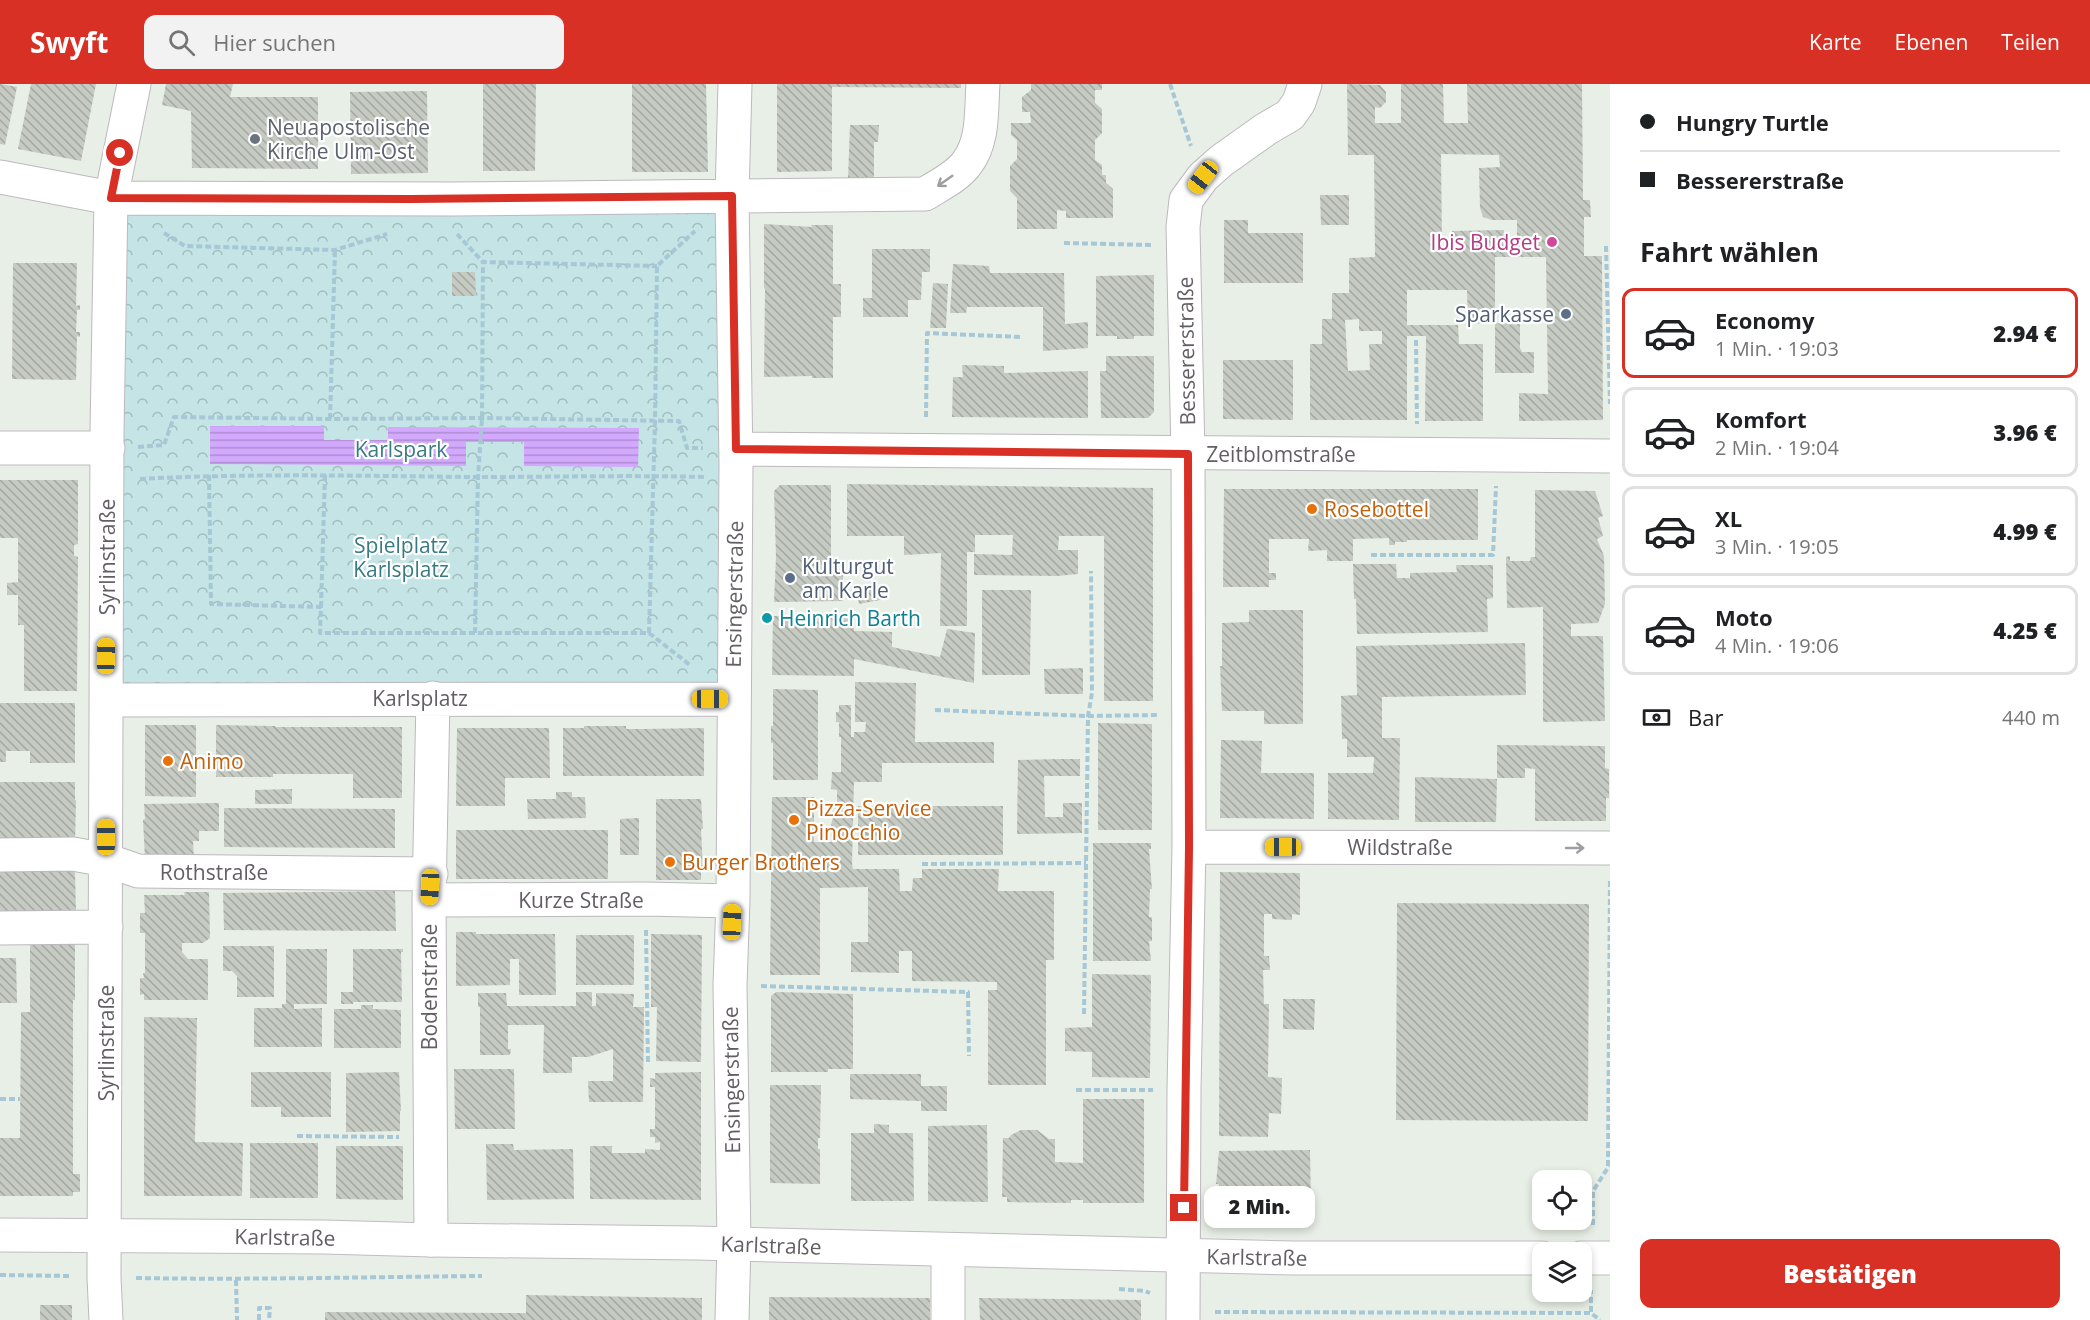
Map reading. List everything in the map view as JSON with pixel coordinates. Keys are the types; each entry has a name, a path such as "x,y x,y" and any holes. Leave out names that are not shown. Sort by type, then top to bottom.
{"street":[{"name":"Syrlinstraße","path":"106,1320 104,1277 106,700 111,198 134,84"},
{"name":"Ensingerstraße","path":"732,1320 734,1244 730,985 733,901 736,463 732,196 735,84"},
{"path":"0,177 111,198 370,199 925,194 968,163 980,136 983,84"},
{"name":"Bessererstraße","path":"1183,1320 1184,1090 1189,847 1188,454 1183,246 1186,200 1203,177 1221,161 1290,115 1299,102 1305,84"},
{"path":"0,448 108,448"},
{"name":"Zeitblomstraße","path":"736,463 925,451 1610,456"},
{"name":"Bodenstraße","path":"431,1240 430,887 433,698"},
{"name":"Karlsplatz","path":"106,700 733,699"},
{"name":"Wildstraße","path":"1189,847 1610,848"},
{"name":"Rothstraße","path":"0,855 73,854 106,860 138,871 430,887"},
{"name":"Kurze Straße","path":"430,887 645,899 733,901"},
{"path":"0,928 106,927"},
{"name":"Karlstraße","path":"0,1236 324,1237 734,1244 1184,1256 1532,1258"},
{"path":"948,1250 948,1320"},
{"path":"1592,1258 1610,1258"}],"path":[{"path":"1170,84 1203,177"},
{"path":"483,262 657,266 732,196"},
{"path":"157,228 185,246 335,250 392,232"},
{"path":"448,233 459,234 483,262 482,427 478,477 475,633"},
{"path":"1064,243 1183,246"},
{"path":"1606,246 1610,404"},
{"path":"330,419 335,250"},
{"path":"648,633 655,421 657,266"},
{"path":"925,451 927,333 1021,337"},
{"path":"1416,340 1418,454"},
{"path":"108,448 164,446 174,417 330,419 482,417 679,421"},
{"path":"1371,555 1493,555 1497,455"},
{"path":"108,481 209,475 325,474 478,477 653,475 736,463"},
{"path":"325,474 320,633 648,633 733,699"},
{"path":"209,475 211,604 321,607"},
{"path":"1084,1014 1088,716 1092,693 1091,571"},
{"path":"935,710 1088,716 1188,715"},
{"path":"922,864 1086,863"},
{"path":"1608,1166 1610,868"},
{"path":"645,899 648,1065"},
{"path":"730,985 968,992 969,1056"},
{"path":"1076,1090 1184,1090"},
{"path":"0,1099 20,1099"},
{"path":"297,1136 430,1138"},
{"path":"0,1275 236,1280 487,1276"},
{"path":"236,1280 237,1320"},
{"path":"259,1320 259,1308 270,1308 269,1320"},
{"path":"1591,1313 1600,1320"}],"green space":[{"name":"Karlspark","path":"732,196 733,699 106,700 111,198"}],"shaded area":[{"path":"210,426 324,426 324,440 388,440 388,427 639,428 638,467 524,466 524,442 466,442 466,466 210,464"}],"building":[{"path":"0,84 17,87 5,145 0,144"},
{"path":"31,84 96,84 81,161 18,149"},
{"name":"Neuapostolische Kirche Ulm-Ost","path":"166,84 233,84 230,97 318,97 318,169 192,168 191,111 162,105"},
{"path":"483,84 536,84 535,171 483,171"},
{"path":"632,84 706,84 708,172 632,172"},
{"path":"777,84 961,84 961,88 832,87 832,171 777,172"},
{"path":"1031,84 1102,84 1102,90 1095,90 1095,103 1102,109 1102,133 1095,140 1095,160 1102,165 1102,175 1106,175 1106,183 1113,189 1113,218 1066,218 1066,211 1057,210 1057,229 1017,229 1017,198 1010,191 1010,166 1017,159 1017,140 1011,135 1011,123 1031,123 1030,112 1022,112 1022,97 1031,90"},
{"path":"1347,84 1380,85 1386,92 1386,102 1380,108 1375,107 1375,123 1401,123 1401,84 1443,84 1444,123 1468,123 1467,84 1582,84 1583,200 1590,200 1591,217 1584,217 1584,256 1602,256 1603,420 1519,421 1519,393 1548,394 1546,257 1495,257 1495,323 1468,324 1467,290 1407,290 1407,325 1458,325 1459,344 1483,344 1483,421 1425,421 1426,336 1407,336 1407,420 1310,420 1310,344 1322,344 1322,319 1332,319 1332,293 1349,293 1349,258 1375,257 1374,155 1348,155","holes":["1441,154 1499,155 1500,167 1479,168 1480,208 1483,217 1492,220 1517,220 1517,247 1504,248 1504,230 1452,231 1453,248 1442,248","1359,319 1359,331 1382,331 1382,344 1369,344 1370,370 1348,371 1345,320"]},
{"path":"427,91 428,173 351,174 350,92"},
{"path":"850,125 879,125 878,142 874,142 874,178 848,178"},
{"path":"1320,195 1349,195 1349,225 1321,225"},
{"path":"1224,220 1248,220 1248,233 1303,233 1303,283 1224,283"},
{"path":"764,224 812,227 811,225 833,225 833,284 841,284 841,317 833,317 833,378 764,377"},
{"path":"872,249 930,249 930,272 922,272 921,300 908,300 908,317 863,317 863,298 872,298"},
{"path":"13,263 77,263 76,306 80,305 80,310 77,310 76,332 80,332 80,337 77,336 76,380 12,379"},
{"path":"953,264 989,266 990,273 1064,273 1065,324 1088,322 1088,348 1043,351 1043,307 967,307 966,313 950,313"},
{"path":"452,272 475,272 476,296 452,296"},
{"path":"1154,275 1154,336 1117,339 1117,336 1096,336 1096,276"},
{"path":"933,283 948,284 946,328 930,328"},
{"path":"1495,323 1520,323 1520,348 1522,352 1534,352 1534,373 1495,373"},
{"path":"1106,356 1154,356 1154,412 1148,418 1101,418 1100,371 1106,371"},
{"path":"1223,360 1293,360 1293,420 1223,419"},
{"path":"962,365 1004,366 1004,373 1088,371 1088,418 952,417 953,377 963,377"},
{"path":"0,480 78,480 78,544 74,545 74,556 78,557 77,691 24,691 24,625 18,625 18,595 7,595 7,583 18,582 18,538 0,538"},
{"path":"847,484 1153,488 1153,701 1104,701 1104,536 1059,536 1058,550 1078,550 1078,574 1057,576 974,575 974,554 1012,555 1013,535 975,535 975,552 967,552 967,626 940,626 941,553 904,555 904,536 847,536"},
{"path":"780,485 831,485 831,570 843,571 843,601 774,602 776,557 774,491"},
{"path":"1224,489 1478,489 1478,540 1407,540 1407,542 1395,542 1395,545 1389,545 1389,538 1353,539 1353,561 1327,561 1327,550 1308,551 1309,539 1269,539 1269,573 1276,573 1276,580 1269,580 1269,587 1223,587"},
{"path":"1535,490 1595,491 1603,516 1598,518 1603,536 1597,539 1604,556 1605,604 1598,623 1571,624 1571,636 1603,636 1605,721 1543,722 1543,607 1507,608 1506,557 1510,556 1510,561 1530,561 1531,557 1535,557"},
{"path":"1353,564 1396,564 1397,578 1410,578 1410,573 1457,572 1456,565 1493,565 1493,598 1487,599 1488,632 1357,634"},
{"path":"883,586 885,599 859,604 857,591"},
{"path":"982,590 1031,590 1030,675 982,675"},
{"path":"1249,610 1303,610 1303,724 1264,724 1264,711 1222,711 1220,666 1222,666 1222,623 1249,622"},
{"path":"773,616 854,616 854,631 892,632 892,647 940,657 947,629 975,633 974,683 854,659 854,676 772,675"},
{"path":"1525,643 1526,695 1382,697 1382,738 1400,738 1399,820 1328,819 1328,773 1373,773 1374,757 1347,757 1347,739 1342,739 1341,696 1357,695 1356,646"},
{"path":"1083,668 1083,694 1045,694 1044,669"},
{"path":"855,682 916,683 915,742 994,742 994,763 882,763 882,782 854,782 852,864 853,869 899,869 900,891 912,891 913,878 922,878 922,869 999,869 998,891 1054,891 1054,960 1046,960 1046,1085 988,1085 988,990 997,990 997,982 912,981 912,951 899,951 899,973 851,972 851,942 868,942 868,887 820,888 820,975 770,975 772,797 814,797 814,842 831,842 831,825 837,802 837,790 831,789 832,772 841,772 841,737 839,737 839,722 836,722 839,705 851,705 851,737 854,737 854,732 865,732 866,722 855,722"},
{"path":"773,689 818,690 818,780 773,780 771,726 773,726"},
{"path":"0,703 75,703 75,763 30,763 30,751 6,751 6,762 0,762"},
{"path":"1098,723 1152,724 1152,830 1098,830"},
{"path":"145,725 196,725 196,797 145,796"},
{"path":"216,725 402,727 402,798 353,798 353,774 216,777"},
{"path":"584,726 626,726 626,729 704,728 704,776 563,776 563,728 584,728"},
{"path":"457,728 549,728 550,778 505,778 505,806 456,806"},
{"path":"1221,740 1262,741 1261,773 1314,773 1314,819 1220,818"},
{"path":"1497,745 1605,746 1605,768 1609,769 1606,821 1535,821 1535,769 1525,768 1525,778 1497,778"},
{"path":"1080,759 1080,776 1044,776 1045,817 1063,817 1063,803 1082,803 1082,833 1017,834 1018,760"},
{"path":"1415,777 1497,779 1496,822 1415,822"},
{"path":"0,782 75,782 75,843 0,842"},
{"path":"292,789 292,804 255,804 255,790"},
{"path":"556,792 572,792 572,797 585,797 586,818 528,819 527,799 556,799"},
{"path":"656,799 701,799 703,868 701,868 701,880 656,880"},
{"path":"219,803 219,831 199,831 199,841 193,841 194,859 145,859 144,804"},
{"path":"858,806 1003,806 1003,855 858,855"},
{"path":"224,808 395,809 395,848 224,847"},
{"path":"639,818 639,855 620,855 620,819"},
{"path":"456,830 608,830 608,879 456,879"},
{"path":"1093,843 1151,843 1151,849 1149,849 1152,889 1150,889 1149,917 1152,917 1152,941 1149,941 1151,961 1093,961"},
{"path":"0,871 75,871 76,914 0,914"},
{"path":"1220,872 1300,873 1300,915 1292,914 1292,920 1272,919 1272,914 1264,914 1264,956 1269,956 1270,970 1263,970 1264,1004 1269,1004 1268,1077 1282,1078 1281,1114 1269,1113 1268,1137 1219,1136"},
{"path":"395,891 396,931 224,930 223,893"},
{"path":"184,892 209,892 210,938 203,943 182,943 182,952 188,959 208,959 208,1000 144,1000 144,994 140,995 140,978 144,978 143,973 145,973 145,933 140,933 140,913 145,913 144,895 185,895"},
{"path":"1397,903 1589,904 1588,1121 1396,1120"},
{"path":"456,932 555,934 556,995 519,995 519,959 510,959 510,985 456,986"},
{"path":"651,934 702,935 701,1062 656,1061 657,1007 651,1007"},
{"path":"576,935 634,935 634,985 576,985"},
{"path":"30,936 75,936 73,1174 80,1174 80,1192 73,1192 73,1196 0,1196 0,1138 20,1138 21,1012 30,1012"},
{"path":"223,946 274,946 274,997 237,997 237,976 232,971 223,971"},
{"path":"286,949 327,949 327,1004 294,1004 294,1009 322,1008 322,1047 254,1047 254,1008 282,1008 282,1004 286,1004"},
{"path":"353,949 403,949 401,952 402,1002 341,1004 341,992 353,992"},
{"path":"0,958 16,958 17,1003 0,1003"},
{"path":"1092,974 1151,975 1150,1078 1092,1077 1092,1052 1065,1051 1065,1028 1092,1027"},
{"path":"576,992 592,992 592,1006 596,1006 596,993 634,994 633,1007 644,1007 643,1102 589,1102 588,1081 613,1081 613,1049 588,1057 572,1057 572,1073 543,1073 544,1025 508,1025 510,1055 480,1055 478,993 506,993 507,1006 576,1006"},
{"path":"776,992 853,994 853,1069 828,1069 828,1072 771,1072 771,996"},
{"path":"1283,999 1315,999 1314,1030 1283,1029"},
{"path":"361,1005 373,1005 373,1009 401,1010 401,1048 334,1048 334,1009 361,1009"},
{"path":"144,1017 197,1018 195,1142 243,1143 242,1196 144,1196"},
{"path":"454,1069 514,1069 515,1129 455,1129"},
{"path":"251,1072 331,1072 331,1117 281,1117 281,1107 251,1107"},
{"path":"399,1072 400,1131 346,1132 346,1073"},
{"path":"701,1072 701,1200 590,1199 590,1146 612,1146 612,1153 645,1153 645,1149 660,1150 660,1142 655,1143 655,1137 650,1137 650,1129 655,1129 655,1087 650,1087 650,1078 655,1079 655,1073"},
{"path":"850,1074 921,1074 921,1086 947,1086 947,1111 921,1111 921,1101 850,1099"},
{"path":"770,1085 821,1085 820,1138 818,1138 820,1184 770,1183"},
{"path":"1083,1099 1144,1099 1144,1203 1083,1203 1083,1200 1071,1200 1071,1203 1007,1202 1007,1197 1002,1197 1003,1138 1009,1138 1021,1130 1037,1130 1049,1139 1055,1139 1055,1162 1083,1163"},
{"path":"874,1124 889,1125 889,1133 913,1133 914,1201 851,1201 851,1133 874,1133"},
{"path":"987,1125 988,1202 928,1201 928,1126"},
{"path":"250,1143 318,1143 318,1198 250,1198"},
{"path":"486,1144 513,1144 514,1150 573,1149 574,1199 487,1200"},
{"path":"336,1146 403,1146 403,1200 336,1199"},
{"path":"1310,1150 1311,1203 1219,1203 1219,1184 1216,1184 1219,1151"},
{"path":"526,1295 702,1298 702,1320 325,1320 325,1312 526,1313"},
{"path":"769,1297 930,1298 930,1320 769,1320"},
{"path":"979,1298 1141,1300 1141,1320 980,1320"},
{"path":"40,1305 72,1305 72,1320 40,1320"}],"place":[{"name":"Neuapostolische Kirche Ulm-Ost","path":"255,139"},
{"name":"Ibis Budget","path":"1552,242"},
{"name":"Sparkasse","path":"1566,314"},
{"name":"Rosebottel","path":"1312,509"},
{"name":"Kulturgut am Karle","path":"790,578"},
{"name":"Heinrich Barth","path":"767,618"},
{"name":"Animo","path":"168,761"},
{"name":"Pizza-Service Pinocchio","path":"794,820"},
{"name":"Burger Brothers","path":"670,862"}],"route":[{"path":"120,153 111,198 411,199 732,196 736,449 1188,454 1189,847 1184,1208"}],"park label":[{"name":"Spielplatz Karlsplatz","path":"401,557"}]}
